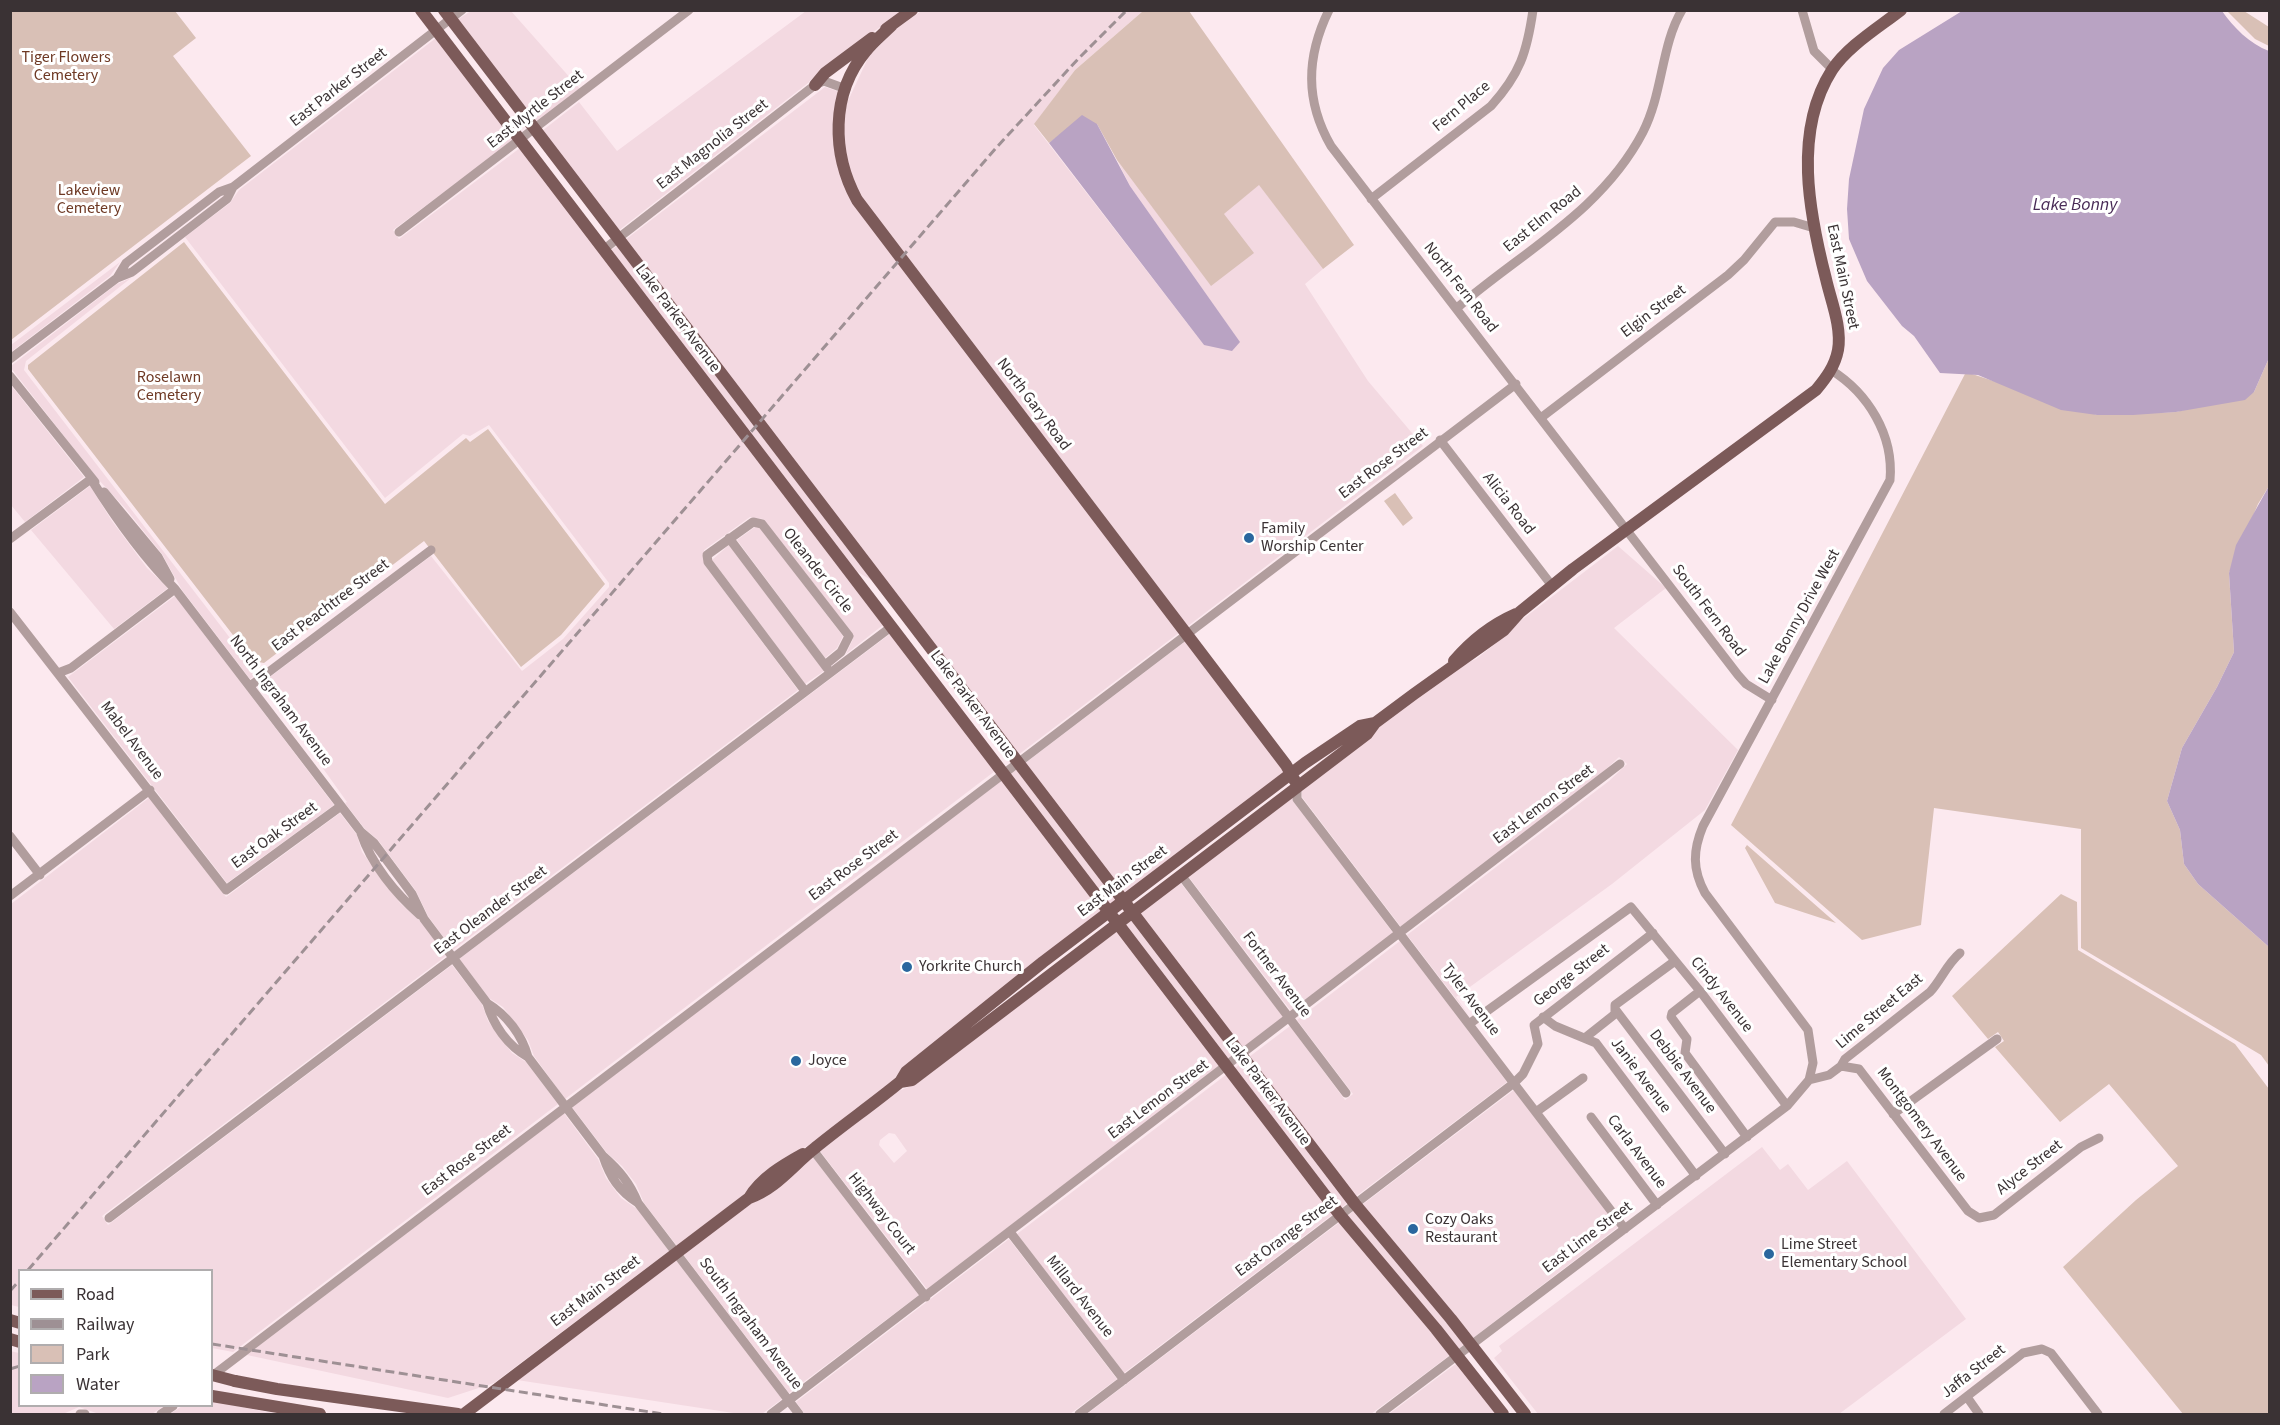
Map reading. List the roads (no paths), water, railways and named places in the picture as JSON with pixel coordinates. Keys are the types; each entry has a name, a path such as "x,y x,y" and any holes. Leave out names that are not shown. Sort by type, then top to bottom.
{"main road":[{"name":"Lake Parker Avenue","path":"421,10 1340,1215 1458,1356 1503,1414"},
{"path":"815,85 825,72 912,10"},
{"name":"East Main Street","path":"900,1082 912,1080 1367,735 1375,723 1452,665 1467,646 1500,621 1520,612 1574,569 1807,397 1831,370 1838,348 1838,333 1814,228 1808,170 1809,143 1818,102 1833,70 1856,46 1901,10"},
{"name":"Lake Parker Avenue","path":"447,15 1355,1204 1472,1345 1525,1414"},
{"name":"North Gary Road","path":"892,25 864,52 846,89 839,112 838,147 844,171 857,200 1293,774 1297,788"},
{"path":"850,573 867,582 891,613 905,615"},
{"path":"891,627 907,631 929,659 950,675"},
{"name":"East Main Street","path":"464,1414 749,1198 757,1185 788,1162 813,1150 900,1082 906,1072 1109,913 1360,726 1375,723"},
{"path":"213,1375 277,1389 458,1414"},
{"path":"213,1396 320,1414"}],"street":[{"name":"East Parker Street","path":"10,359 117,278 126,263 219,192 233,187 317,125 436,29 447,15 462,10"},
{"name":"East Myrtle Street","path":"399,232 521,141 689,10"},
{"name":"North Fern Road","path":"1329,10 1314,47 1310,67 1311,87 1320,127 1371,199 1628,531"},
{"name":"Fern Place","path":"1371,199 1491,106 1504,91 1518,71 1527,47 1533,10"},
{"name":"East Elm Road","path":"1457,308 1580,213 1612,180 1644,130 1663,76 1670,36 1682,10"},
{"path":"1802,10 1814,51 1833,70"},
{"path":"815,85 824,81 846,89"},
{"name":"East Magnolia Street","path":"603,250 815,85"},
{"name":"Elgin Street","path":"1542,417 1728,275 1744,260 1774,222 1794,222 1814,228"},
{"name":"Lake Bonny Drive West","path":"1809,1080 1813,1063 1808,1030 1703,888 1696,874 1696,843 1890,480 1890,448 1879,422 1847,380 1831,370"},
{"name":"North Ingraham Avenue","path":"10,376 91,478 122,511 158,557 175,589 361,832 375,843 408,888 424,919 487,1004 499,1010 524,1042 528,1057 603,1156 618,1169 632,1187 638,1203 676,1253"},
{"name":"East Rose Street","path":"213,1374 1002,772 1516,384"},
{"name":"Alicia Road","path":"1440,440 1553,587"},
{"path":"10,539 91,478"},
{"name":"Oleander Circle","path":"805,691 708,562 707,555 753,522 762,524 849,636 841,652 828,669"},
{"name":"South Fern Road","path":"1628,531 1746,684 1772,700"},
{"path":"729,538 828,669"},
{"name":"East Peachtree Street","path":"250,686 431,550"},
{"path":"58,673 71,668 175,589"},
{"name":"Mabel Avenue","path":"10,612 226,890"},
{"name":"East Oleander Street","path":"109,1218 805,691 828,669 891,627"},
{"name":"East Lemon Street","path":"771,1414 1242,1056 1620,764"},
{"name":"Tyler Avenue","path":"1297,788 1297,799 1625,1229"},
{"path":"10,896 150,790"},
{"name":"East Oak Street","path":"226,890 341,806"},
{"path":"10,836 40,875"},
{"name":"Fortner Avenue","path":"1181,875 1346,1093"},
{"name":"Cindy Avenue","path":"1469,1024 1627,907 1631,907 1700,991 1787,1106"},
{"name":"George Street","path":"1514,1083 1523,1074 1539,1044 1534,1025 1653,933"},
{"name":"Lime Street East","path":"1841,1066 1845,1059 1930,993 1950,962 1960,953"},
{"path":"1586,1037 1614,1014 1615,1005 1675,961"},
{"path":"1700,991 1672,1013 1671,1017 1687,1039 1685,1053 1747,1137"},
{"name":"Debbie Avenue","path":"1615,1009 1725,1154"},
{"name":"Janie Avenue","path":"1543,1017 1569,1033 1586,1037 1596,1043 1696,1176"},
{"path":"1893,1114 1997,1039"},
{"path":"1809,1080 1829,1075 1841,1066"},
{"name":"Montgomery Avenue","path":"1841,1066 1859,1068 1968,1211 1979,1218"},
{"path":"1536,1112 1583,1078"},
{"name":"East Lime Street","path":"1380,1414 1787,1106 1809,1080"},
{"name":"East Orange Street","path":"1079,1414 1514,1083"},
{"name":"Carla Avenue","path":"1591,1117 1657,1205"},
{"name":"Alyce Street","path":"1979,1218 1994,1215 2081,1147 2099,1138"},
{"name":"Highway Court","path":"813,1150 926,1296"},
{"name":"Millard Avenue","path":"1010,1232 1124,1380"},
{"name":"South Ingraham Avenue","path":"676,1253 799,1414"},
{"name":"Jaffa Street","path":"1944,1414 2023,1353 2042,1349 2051,1353 2098,1414"},
{"path":"1967,1397 1979,1414"}],"water":[{"name":"Lake Bonny","path":"1962,11 2222,11 2242,34 2269,51 2269,358 2254,392 2245,400 2176,412 2097,415 2061,410 1978,375 1940,373 1914,336 1902,326 1867,281 1849,239 1847,209 1849,179 1864,109 1883,68 1899,50"},
{"path":"1082,115 1097,124 1130,186 1240,342 1232,351 1204,345 1049,143"},
{"path":"2269,486 2269,947 2198,884 2184,864 2180,830 2167,801 2182,748 2234,652 2229,573 2236,545"}],"railway":[{"path":"29,1269 996,148 1078,59 1127,10"},
{"path":"10,1291 18,1282"},
{"path":"213,1344 663,1414"},
{"path":"10,1369 18,1367"}],"place":[{"name":"Family Worship Center","path":"1249,538"},
{"name":"Yorkrite Church","path":"907,967"},
{"name":"Joyce","path":"796,1061"},
{"name":"Cozy Oaks Restaurant","path":"1413,1229"},
{"name":"Lime Street Elementary School","path":"1769,1254"}],"park label":[{"name":"Tiger Flowers Cemetery","path":"66,67"},
{"name":"Lakeview Cemetery","path":"89,200"},
{"name":"Roselawn Cemetery","path":"169,387"}]}
